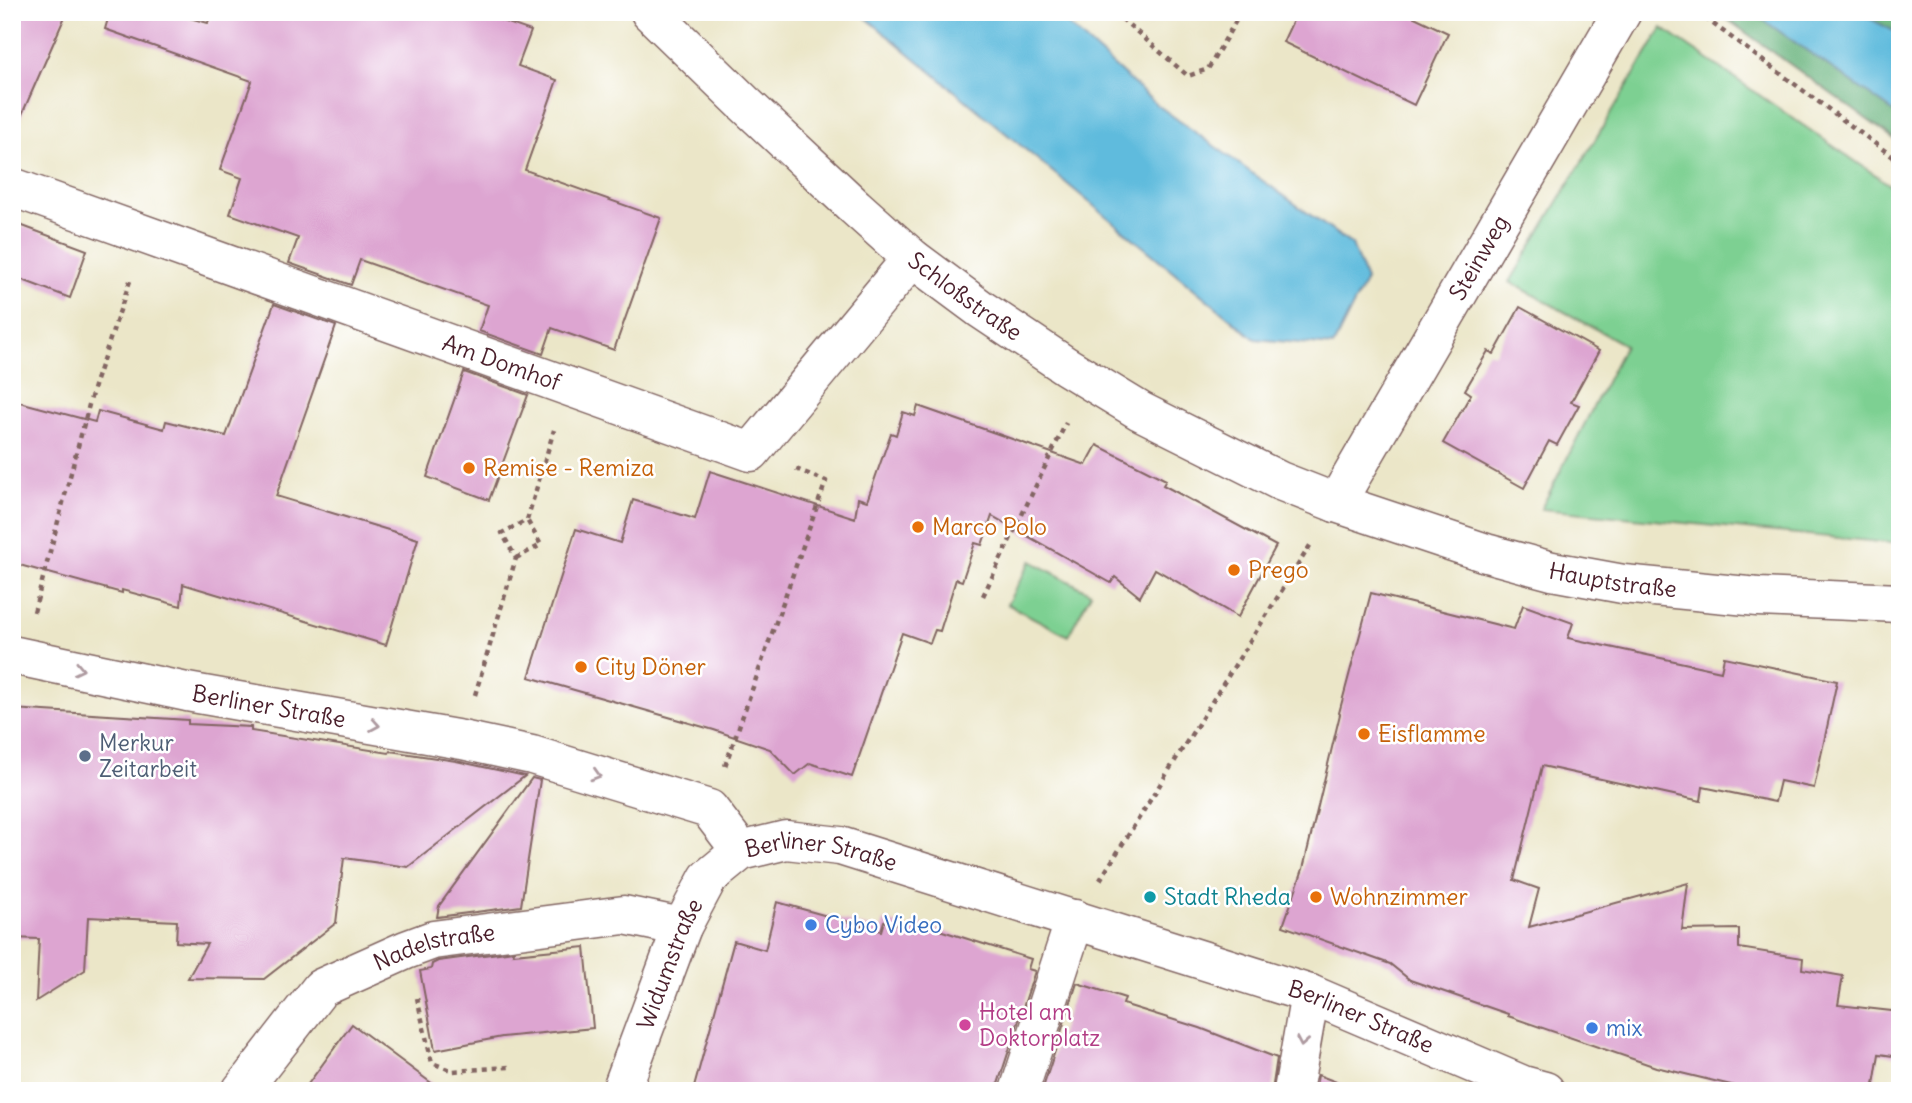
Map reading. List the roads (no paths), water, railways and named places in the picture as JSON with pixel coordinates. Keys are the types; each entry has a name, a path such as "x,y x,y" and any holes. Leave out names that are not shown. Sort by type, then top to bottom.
{"street":[{"name":"Schloßstraße","path":"650,12 912,258 982,310 1140,411 1280,481 1336,503"},
{"name":"Steinweg","path":"1336,503 1622,12"},
{"name":"Am Domhof","path":"12,187 751,452 912,258"},
{"name":"Hauptstraße","path":"1336,503 1486,553 1552,571 1623,584 1758,597 1900,603"},
{"name":"Berliner Straße","path":"18,656 187,692 462,740 532,755 709,810 741,852 786,840 840,846 1310,994 1523,1085 1545,1091"},
{"name":"Widumstraße","path":"621,1091 682,927 708,878 741,852"},
{"name":"Nadelstraße","path":"241,1091 321,988 406,950 433,940 624,915 682,927"},
{"path":"1019,1091 1075,919"},
{"path":"1293,1091 1310,994"}],"water":[{"path":"859,12 1054,12 1156,104 1352,245 1366,280 1333,346 1255,339"},
{"path":"1756,12 1857,12 1900,34 1900,116 1759,17"}],"place":[{"name":"Remise - Remiza","path":"469,468"},
{"name":"Marco Polo","path":"918,527"},
{"name":"Prego","path":"1234,570"},
{"name":"City Döner","path":"581,667"},
{"name":"Eisflamme","path":"1364,734"},
{"name":"Merkur Zeitarbeit","path":"85,756"},
{"name":"Stadt Rheda","path":"1150,897"},
{"name":"Wohnzimmer","path":"1316,897"},
{"name":"Cybo Video","path":"811,925"},
{"name":"Hotel am Doktorplatz","path":"965,1025"},
{"name":"mix","path":"1592,1028"}]}
